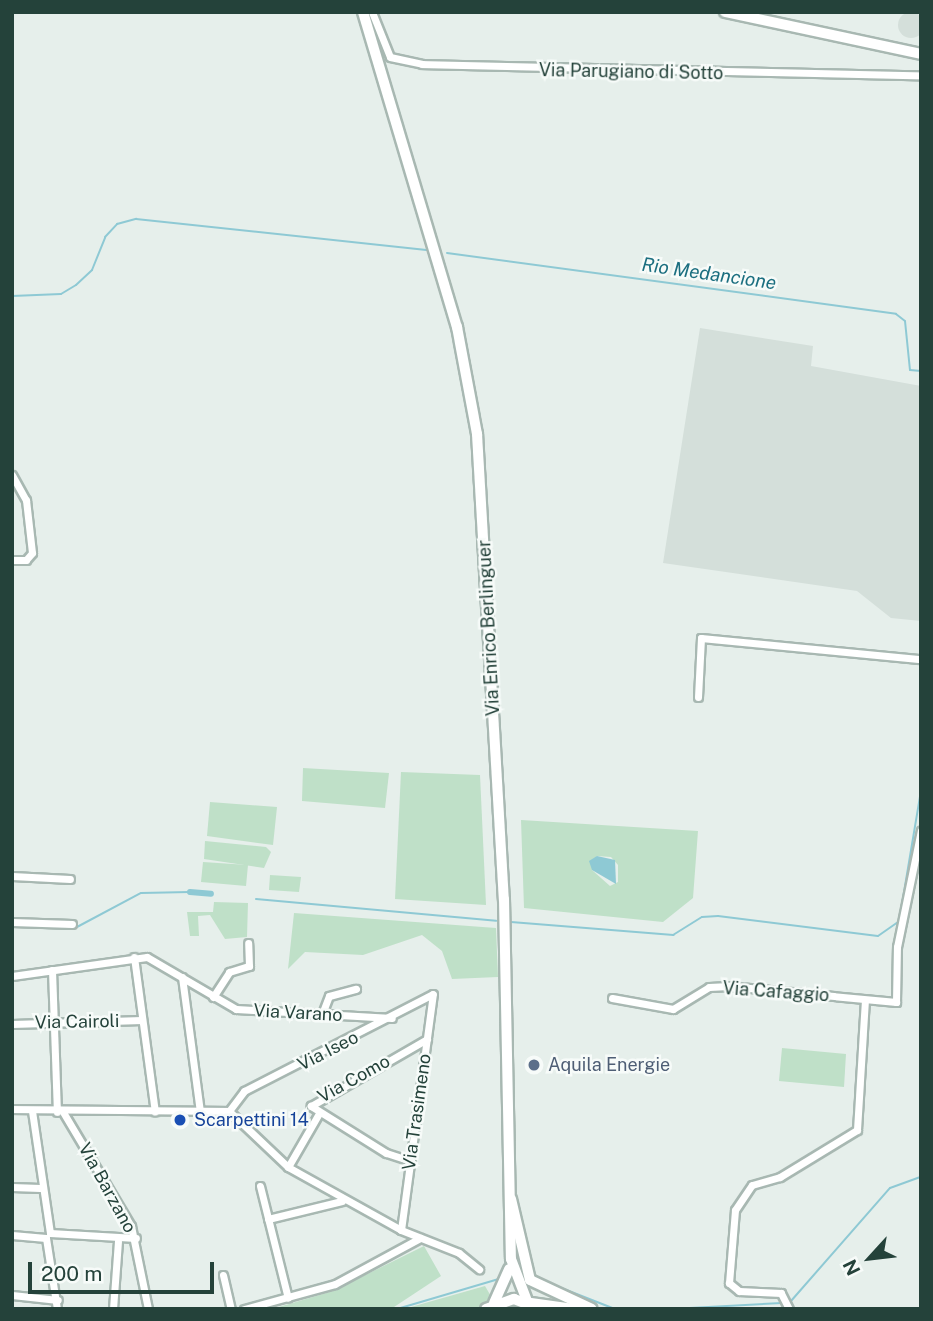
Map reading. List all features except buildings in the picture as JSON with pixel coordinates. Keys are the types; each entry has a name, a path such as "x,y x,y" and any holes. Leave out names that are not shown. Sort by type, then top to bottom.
{"main road":[{"name":"Via Enrico Berlinguer","path":"363,12 464,352 480,463 503,898 511,1259 506,1286 490,1306"},
{"name":"Via Enrico Berlinguer","path":"490,1306 532,1305 511,1259"}],"street":[{"name":"Via Parugiano di Sotto","path":"372,12 390,57 422,64 921,75"},
{"path":"725,12 921,54"},
{"path":"12,474 32,552 26,560 12,560"},
{"path":"698,697 701,638 921,659"},
{"name":"Via Cafaggio","path":"612,998 673,1009 702,990 729,986 864,1000 900,999 897,947 921,830"},
{"path":"12,876 69,879"},
{"path":"12,922 72,924"},
{"path":"213,997 229,972 249,966 248,943"},
{"path":"12,976 134,957 155,1112"},
{"name":"Via Varano","path":"134,957 155,959 213,997 239,1010 392,1018"},
{"path":"52,970 60,1112"},
{"path":"182,977 200,1112"},
{"path":"322,1014 329,996 356,989"},
{"name":"Via Iseo","path":"229,1111 244,1091 392,1018 433,994"},
{"name":"Via Trasimeno","path":"401,1230 433,994"},
{"path":"789,1309 781,1293 730,1286 735,1210 752,1185 780,1177 857,1129 864,1000"},
{"name":"Via Cairoli","path":"12,1024 142,1020"},
{"name":"Via Como","path":"288,1167 318,1115 311,1109 315,1098 427,1039"},
{"path":"12,1109 60,1112 229,1111 288,1167 342,1201 401,1230 459,1253 479,1269"},
{"path":"32,1111 46,1227 60,1237 118,1241 136,1238"},
{"name":"Via Barzano","path":"60,1112 136,1238 148,1309"},
{"path":"318,1115 411,1161"},
{"path":"260,1186 288,1298"},
{"path":"12,1187 40,1188"},
{"path":"510,1197 530,1280 592,1309"},
{"path":"268,1219 342,1201"},
{"path":"39,1236 46,1227"},
{"path":"12,1235 39,1236 52,1252 57,1309"},
{"path":"52,1252 60,1237"},
{"path":"244,1309 335,1284 420,1238"},
{"path":"113,1309 118,1241"},
{"path":"223,1275 232,1309"},
{"path":"12,1295 58,1300"},
{"path":"532,1305 574,1309"}],"shaded area":[{"path":"911,12 920,16 924,25 920,34 911,38 902,34 898,25 902,16"},
{"path":"700,328 813,346 811,366 921,386 921,621 891,618 857,591 663,563"}],"green space":[{"path":"303,768 389,773 385,808 302,801"},
{"path":"401,772 480,775 486,905 395,899"},
{"path":"210,802 277,807 273,845 207,836"},
{"path":"521,820 698,831 693,898 663,922 524,908","holes":["597,856 611,857 618,865 618,882 610,886 592,870"]},
{"path":"205,841 266,847 271,852 264,868 204,859"},
{"path":"203,862 248,865 246,886 201,882"},
{"path":"270,875 301,877 299,892 269,890"},
{"path":"214,902 248,903 247,937 225,939 210,915 198,916 199,936 190,936 187,912 213,912"},
{"path":"294,913 496,928 498,977 452,979 442,951 422,935 363,955 305,952 288,969"},
{"path":"782,1048 846,1054 844,1087 779,1081"},
{"path":"424,1246 441,1276 391,1309 272,1309 333,1291"},
{"path":"485,1286 492,1298 478,1309 404,1309"}],"water":[{"path":"597,856 615,860 616,884 592,870 589,861"}],"waterway":[{"name":"Rio Medancione","path":"12,296 61,294 76,285 92,270 105,237 117,224 136,219 426,250"},
{"name":"Rio Medancione","path":"447,253 896,314 905,321 910,370 921,371"},
{"path":"901,910 921,790"},
{"path":"77,927 141,893 190,892"},
{"path":"190,892 211,894"},
{"path":"256,899 496,921"},
{"path":"511,922 673,935 702,917 718,916 878,936 898,922"},
{"path":"791,1301 890,1188 921,1177"},
{"path":"397,1309 499,1279"},
{"path":"546,1282 615,1309"},
{"path":"671,1309 782,1303"}],"place":[{"name":"Aquila Energie","path":"534,1065"},
{"name":"Scarpettini 14","path":"180,1120"}]}
